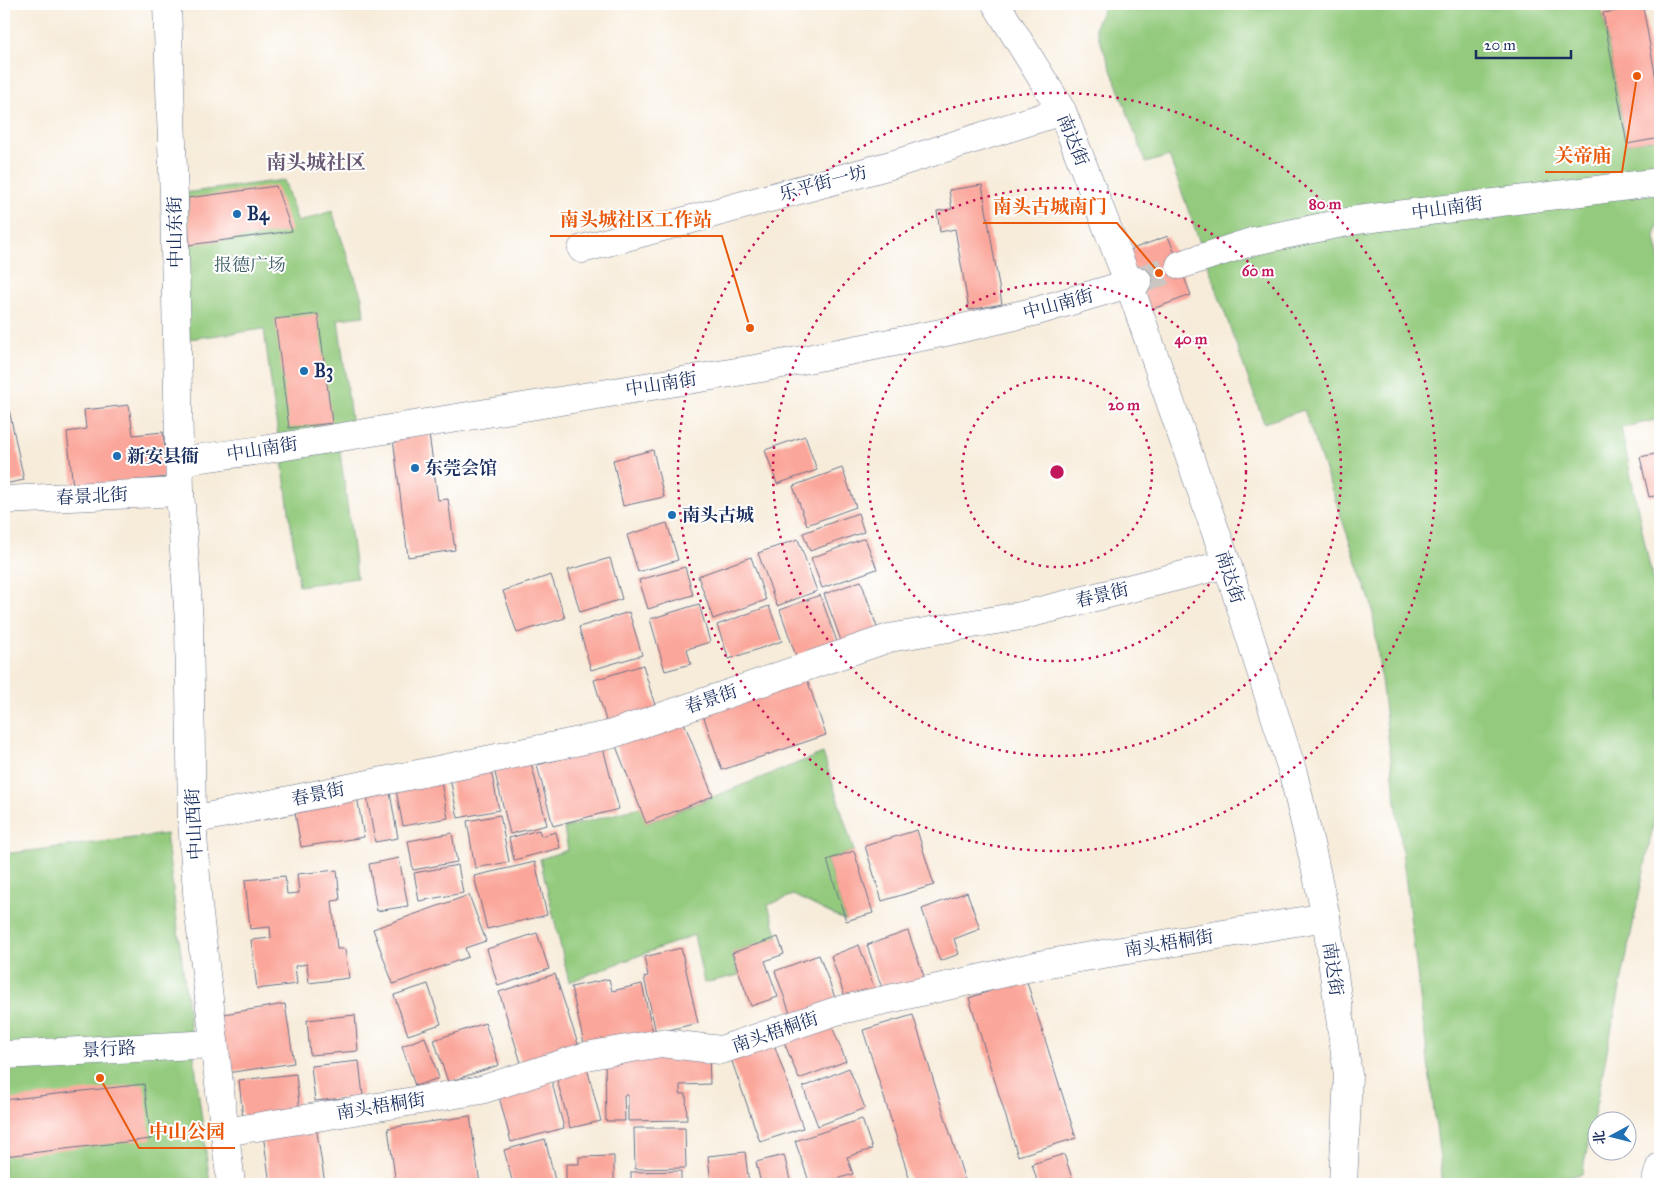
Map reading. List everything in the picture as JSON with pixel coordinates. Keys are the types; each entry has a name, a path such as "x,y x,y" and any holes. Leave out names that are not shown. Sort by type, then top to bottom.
{"street":[{"name":"中山东街","path":"168,4 179,461"},
{"name":"南达街","path":"996,4 1062,111 1134,282 1227,564 1292,773 1326,917 1348,1075 1343,1184"},
{"name":"乐平街一坊","path":"582,249 898,163 1062,111"},
{"name":"中山南街","path":"1180,265 1254,241 1357,220 1660,182"},
{"name":"中山南街","path":"179,461 270,449 761,368 941,333 1037,311 1134,282"},
{"name":"中山西街","path":"179,461 189,622 192,820 198,906 231,1184"},
{"name":"春景北街","path":"4,500 180,492"},
{"name":"春景街","path":"192,820 609,734 889,638 1020,616 1227,564"},
{"name":"南头梧桐街","path":"225,1132 481,1090 586,1056 661,1043 721,1050 836,1011 1029,968 1326,917"},
{"name":"景行路","path":"4,1055 213,1044"},
{"path":"1655,1184 1660,1167"}],"green space":[{"path":"1105,4 1475,4 1478,9 1519,4 1601,4 1627,144 1660,138 1660,213 1655,238 1660,259 1660,419 1621,428 1660,616 1660,792 1595,1110 1586,1110 1586,1154 1582,1174 1527,1184 1443,1184 1372,606 1304,410 1264,423 1169,156 1146,163 1095,27"},
{"name":"报德广场","path":"284,180 298,222 332,211 362,298 364,316 338,319 352,426 278,436 264,329 188,339 183,193"},
{"path":"339,444 357,578 299,586 281,452"},
{"path":"823,753 854,851 827,860 846,921 793,895 768,905 778,937 732,953 739,975 704,983 694,935 569,982 540,859 568,850 564,828 640,807 647,823"},
{"path":"166,834 210,1184 4,1184 4,854"}],"building":[{"path":"1643,7 1660,101 1660,138 1627,144 1603,13"},
{"path":"982,185 1002,304 969,310 955,229 940,232 937,211 952,209 949,190"},
{"name":"B4","path":"276,186 292,231 189,245 188,198"},
{"path":"1168,236 1191,295 1150,310 1127,251"},
{"name":"B3","path":"318,314 332,423 289,428 275,319"},
{"path":"4,386 24,480 4,484"},
{"name":"新安县衙","path":"129,405 133,435 163,432 168,477 73,487 67,432 86,429 84,410"},
{"name":"东莞会馆","path":"429,434 438,500 448,499 455,550 408,557 393,438"},
{"path":"805,436 817,470 777,484 765,450"},
{"path":"653,450 664,497 623,506 613,460"},
{"path":"1660,453 1660,495 1649,497 1640,457"},
{"path":"842,468 856,507 807,525 793,486"},
{"path":"858,513 864,532 810,551 803,533"},
{"path":"667,523 678,560 638,572 627,535"},
{"path":"865,538 877,569 822,588 811,558"},
{"path":"798,539 817,591 777,606 758,553"},
{"path":"751,557 766,600 713,619 698,576"},
{"path":"610,558 622,599 580,612 568,570"},
{"path":"685,567 693,595 648,609 639,580"},
{"path":"551,575 565,618 517,633 503,591"},
{"path":"861,581 879,633 843,646 824,594"},
{"path":"820,595 839,647 798,662 780,610"},
{"path":"699,604 710,642 687,649 691,664 665,671 650,619"},
{"path":"769,606 782,641 729,659 717,625"},
{"path":"629,612 642,655 591,670 579,627"},
{"path":"643,665 656,709 607,724 594,680"},
{"path":"805,673 826,735 722,770 701,709"},
{"path":"681,715 713,796 646,823 614,741"},
{"path":"603,748 619,809 553,826 537,765"},
{"path":"529,755 547,825 510,834 493,765"},
{"path":"490,765 499,810 458,818 449,773"},
{"path":"440,777 448,818 403,826 395,785"},
{"path":"389,787 398,838 375,842 366,791"},
{"path":"357,796 364,837 301,847 294,807"},
{"path":"500,815 509,862 475,868 467,821"},
{"path":"539,830 541,836 556,832 560,848 514,860 509,838"},
{"path":"917,830 934,885 882,901 865,846"},
{"path":"452,833 457,862 413,870 408,841"},
{"path":"854,851 873,913 846,921 827,860"},
{"path":"399,858 408,906 377,911 369,864"},
{"path":"535,862 547,915 487,929 474,876"},
{"path":"458,865 463,893 419,901 414,873"},
{"path":"337,870 340,900 332,901 337,949 345,949 349,978 309,983 307,964 295,966 297,984 257,989 251,940 271,938 270,927 250,929 245,880 285,876 287,894 299,893 297,874"},
{"path":"967,892 980,929 954,939 959,954 940,961 922,909"},
{"path":"469,895 486,941 465,948 468,957 393,984 373,929"},
{"path":"908,931 925,979 884,994 867,945"},
{"path":"537,933 549,969 498,986 487,949"},
{"path":"778,937 784,954 765,961 778,997 751,1006 732,953"},
{"path":"859,945 876,993 847,1003 831,956"},
{"path":"681,948 698,1023 656,1033 644,977 648,976 644,957"},
{"path":"819,955 837,1003 792,1019 775,971"},
{"path":"555,974 579,1047 522,1066 499,992"},
{"path":"609,979 612,991 642,984 654,1037 586,1052 571,987"},
{"path":"1026,979 1076,1138 1018,1156 969,998"},
{"path":"428,984 441,1024 408,1035 394,995"},
{"path":"285,1004 294,1063 227,1073 217,1015"},
{"path":"355,1015 358,1051 310,1055 307,1020"},
{"path":"913,1015 966,1184 911,1184 863,1030"},
{"path":"830,1021 846,1061 799,1079 783,1040"},
{"path":"485,1023 499,1065 448,1082 434,1040"},
{"path":"425,1037 439,1078 415,1086 402,1046"},
{"path":"773,1041 803,1128 760,1142 730,1056"},
{"path":"709,1051 710,1084 680,1085 680,1094 686,1094 687,1120 628,1121 628,1095 624,1095 625,1121 606,1121 605,1060"},
{"path":"359,1061 363,1096 315,1101 311,1066"},
{"path":"587,1068 601,1121 570,1128 556,1076"},
{"path":"849,1068 865,1108 818,1126 803,1087"},
{"path":"296,1074 300,1114 243,1119 239,1080"},
{"path":"550,1075 564,1128 511,1142 497,1089"},
{"path":"144,1084 151,1139 5,1156 4,1100"},
{"path":"470,1116 480,1184 396,1184 388,1128"},
{"path":"862,1119 872,1149 847,1157 853,1174 821,1184 810,1184 795,1141"},
{"path":"316,1126 325,1184 270,1184 263,1134"},
{"path":"634,1128 685,1128 686,1168 635,1169"},
{"path":"545,1139 556,1184 513,1184 504,1150"},
{"path":"745,1152 749,1184 711,1184 708,1156"},
{"path":"1064,1154 1074,1184 1038,1184 1032,1164"},
{"path":"784,1155 791,1184 761,1184 756,1162"},
{"path":"614,1156 614,1184 566,1184 566,1164 579,1164 579,1157"},
{"path":"681,1171 681,1184 631,1184 631,1172"}],"tunnel":[{"path":"1138,281 1180,265"}],"place":[{"name":"关帝庙","path":"1637,76"},
{"name":"B4","path":"237,214"},
{"name":"南头古城南门","path":"1159,273"},
{"name":"南头城社区工作站","path":"750,328"},
{"name":"B3","path":"304,371"},
{"name":"新安县衙","path":"117,456"},
{"name":"东莞会馆","path":"415,468"},
{"name":"南头古城","path":"672,515"},
{"name":"中山公园","path":"100,1078"}],"district":[{"name":"南头城社区","path":"316,162"}]}
